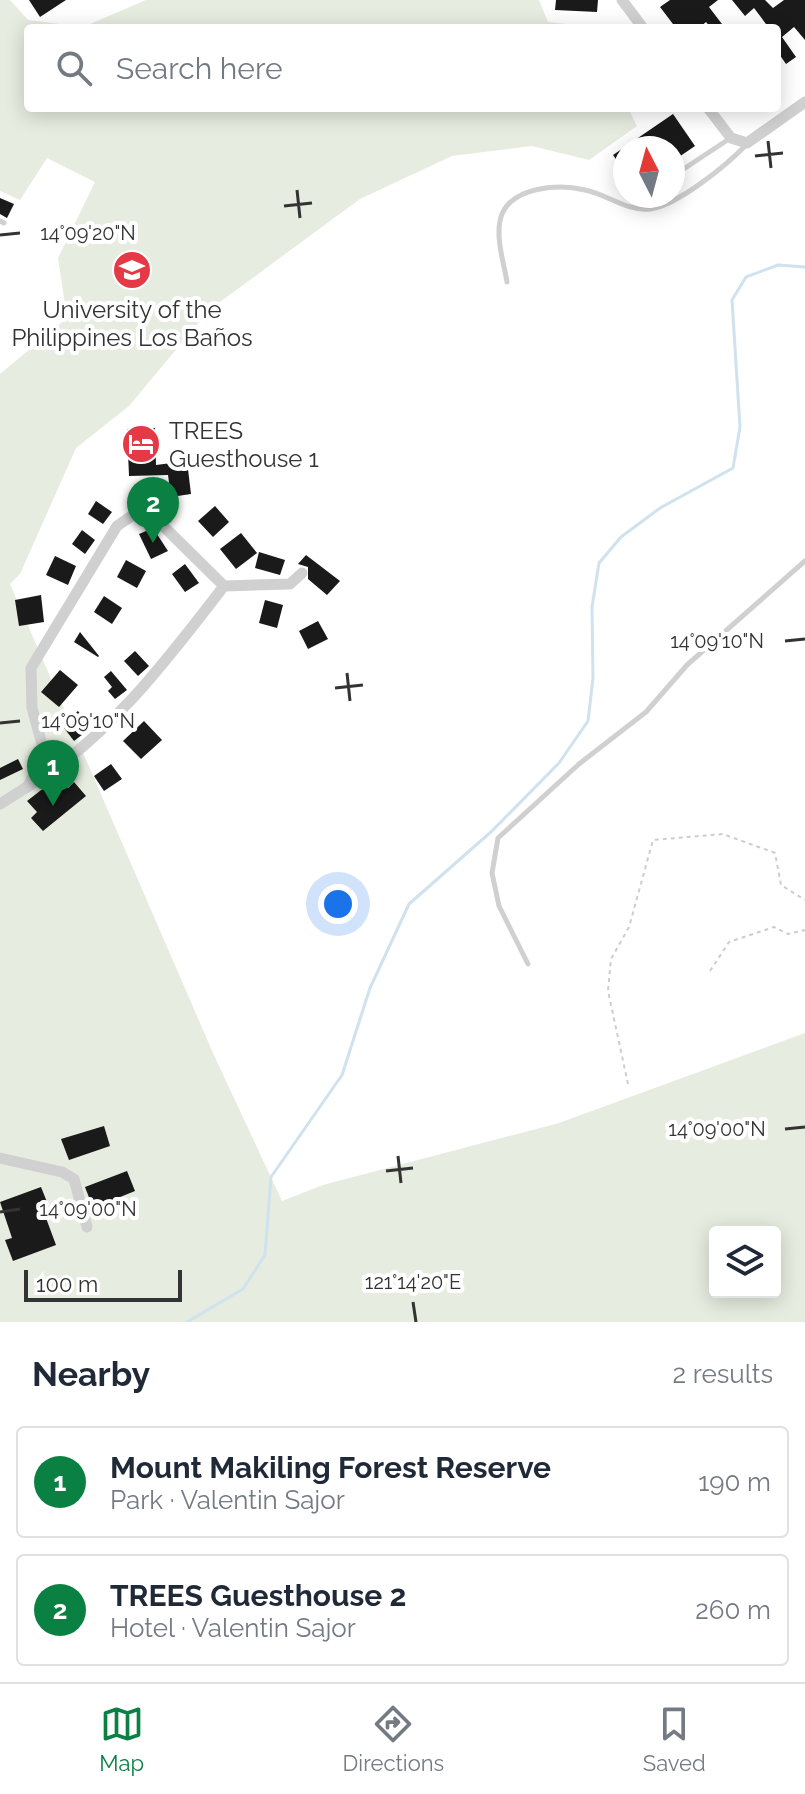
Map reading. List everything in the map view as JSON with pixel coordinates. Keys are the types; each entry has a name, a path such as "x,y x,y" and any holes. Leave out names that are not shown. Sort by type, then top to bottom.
{"street":[{"path":"622,0 640,24"},
{"path":"711,112 731,138 747,143 805,102"},
{"path":"27,787 45,755 32,708 29,685 31,668 117,526 136,513 150,513 224,586 290,584 302,573"},
{"path":"0,804 66,764 92,739 159,666 224,586"},
{"path":"0,1158 62,1172 74,1179 87,1227"}],"lane":[{"path":"685,168 731,138"},
{"path":"507,282 500,244 502,215 515,199 539,188 585,189 637,209 652,209 695,186 747,143"},
{"path":"528,964 497,895 492,873 498,838 579,764 646,712 687,665 805,561"}],"path":[{"path":"628,1084 608,991 611,959 629,927 653,840 723,834 775,853 781,885 805,900"},
{"path":"710,971 729,942 774,927 788,934 805,930"}],"shaded area":[{"path":"0,0 10,0 28,20 59,24 24,24 24,112 630,112 637,126 623,136 613,136 613,143 589,160 532,146 452,156 360,199 209,310 129,406 76,448 20,574 10,584 213,1053 282,1201 323,1185 559,1123 805,1033 805,1322 0,1322 0,374 67,318 58,258 95,182 47,158 20,200 0,191"},
{"path":"146,0 539,0 548,22 567,24 90,24"}],"building":[{"path":"29,0 66,0 40,17"},
{"path":"556,0 598,0 597,12 555,10"},
{"path":"670,0 718,0 709,7 722,24 673,24 660,7"},
{"path":"732,0 765,0 773,8 784,0 805,0 805,40 794,27 782,37 796,57 786,64 781,57 781,24 766,24 754,8 745,16"},
{"path":"673,114 695,146 685,153 685,136 641,136"},
{"path":"0,198 14,204 7,218 0,214"},
{"path":"155,428 156,465 187,461 191,494 171,497 168,475 129,476 127,429"},
{"path":"96,501 112,512 103,524 88,514"},
{"path":"215,506 229,522 213,537 198,521"},
{"path":"153,528 168,551 151,559 139,534"},
{"path":"82,530 95,540 85,554 72,544"},
{"path":"241,533 257,553 236,569 220,549"},
{"path":"259,552 285,560 280,575 255,568"},
{"path":"306,555 340,581 327,595 308,579 308,567 298,564"},
{"path":"55,556 76,566 68,585 46,575"},
{"path":"126,560 146,571 137,588 117,577"},
{"path":"185,564 199,583 185,592 172,574"},
{"path":"41,595 44,622 19,626 15,600"},
{"path":"104,596 122,608 112,624 94,612"},
{"path":"265,600 283,605 277,628 259,623"},
{"path":"318,621 328,639 308,649 299,631"},
{"path":"80,632 99,656 98,657 74,642"},
{"path":"135,651 149,666 138,676 124,661"},
{"path":"60,670 78,685 59,707 41,692"},
{"path":"111,671 127,690 115,699 108,691 112,687 104,677"},
{"path":"78,711 91,728 74,741 61,724"},
{"path":"144,721 162,740 141,759 123,741"},
{"path":"18,759 23,769 0,780 0,768"},
{"path":"111,764 122,779 104,791 94,776"},
{"path":"58,777 68,788 74,782 86,796 43,831 31,818 37,812 27,801"},
{"path":"104,1126 110,1146 69,1160 61,1139"},
{"path":"127,1171 135,1191 93,1208 85,1187"},
{"path":"41,1187 49,1207 43,1210 56,1245 13,1261 5,1240 12,1238 0,1202"}],"waterway":[{"path":"187,1322 243,1289 265,1255 271,1177 342,1075 370,988 409,904 492,831 559,763 588,721 593,678 592,607 599,563 621,537 660,508 733,468 740,427 732,300 746,277 778,265 805,267"}],"place":[{"name":"University of the Philippines Los Baños","path":"132,270"},
{"name":"TREES Guesthouse 1","path":"141,444"},
{"name":"TREES Guesthouse 2","path":"153,543"},
{"name":"Mount Makiling Forest Reserve","path":"53,806"}]}
